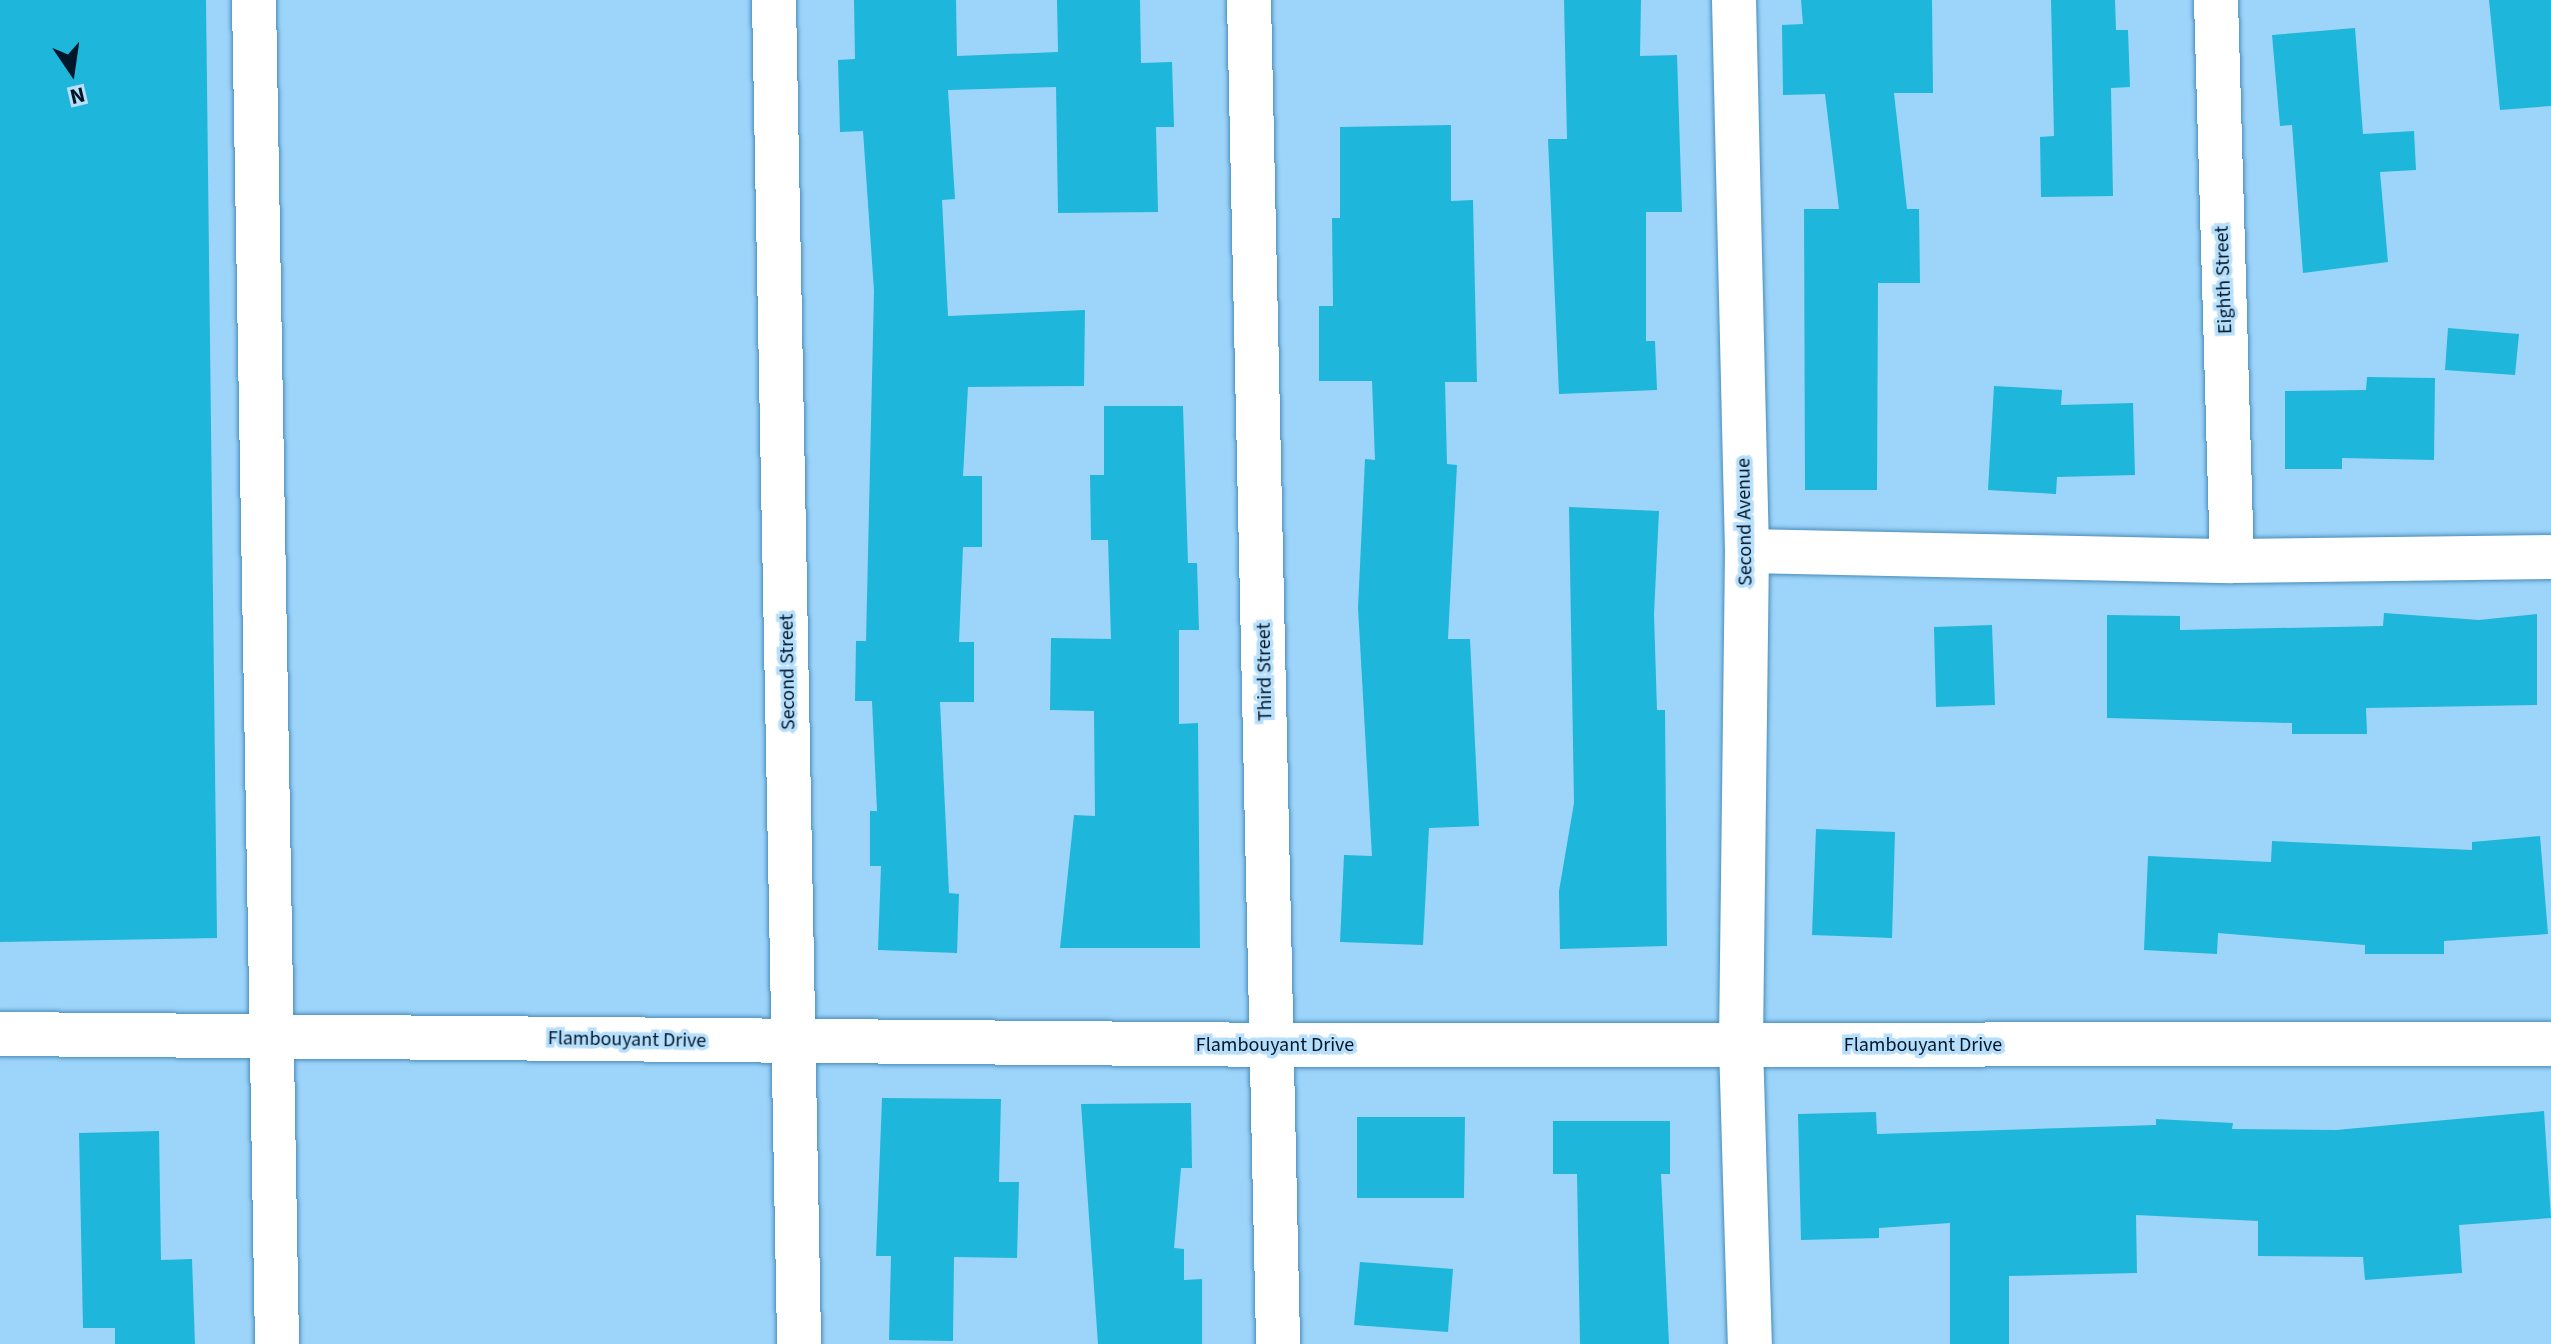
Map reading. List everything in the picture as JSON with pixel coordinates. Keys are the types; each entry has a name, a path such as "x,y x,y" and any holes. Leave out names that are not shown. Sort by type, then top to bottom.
{"street":[{"path":"254,0 277,1344"},
{"name":"Second Street","path":"774,0 796,1042 799,1344"},
{"name":"Third Street","path":"1249,0 1274,1045 1278,1344"},
{"name":"Second Avenue","path":"1734,0 1747,551 1741,1045 1750,1344"},
{"name":"Eighth Street","path":"2216,0 2232,561"},
{"path":"1747,551 2232,561 2551,557"},
{"name":"Flambouyant Drive","path":"0,1034 1274,1045 2551,1044"}],"building":[{"path":"0,0 206,0 217,938 0,942"},
{"path":"854,0 956,0 957,56 1058,52 1057,0 1140,0 1141,63 1172,62 1174,127 1156,127 1158,212 1058,213 1056,87 948,90 955,199 942,200 948,316 1085,310 1084,386 968,387 963,476 982,476 982,547 963,547 959,642 974,642 974,702 940,702 949,893 959,894 957,953 878,950 881,866 870,866 870,811 877,811 872,701 855,701 856,641 866,641 874,291 863,131 840,132 838,60 855,59"},
{"path":"1564,0 1641,0 1640,56 1677,55 1682,212 1646,212 1646,341 1655,341 1657,390 1559,394 1548,139 1567,139"},
{"path":"1801,0 1932,0 1933,93 1894,93 1907,209 1919,209 1920,283 1878,283 1877,490 1805,490 1804,209 1839,209 1825,94 1783,95 1782,25 1803,24"},
{"path":"2051,0 2115,0 2116,30 2128,30 2130,87 2111,88 2113,196 2041,197 2040,137 2054,136"},
{"path":"2489,0 2551,0 2551,106 2500,110"},
{"path":"2355,28 2363,134 2414,131 2416,170 2380,172 2388,262 2303,273 2292,125 2280,126 2272,35"},
{"path":"1451,125 1451,201 1473,200 1477,382 1445,382 1447,464 1457,465 1448,639 1470,639 1479,826 1429,828 1423,945 1340,942 1344,855 1372,856 1358,608 1365,459 1375,460 1372,381 1319,381 1319,306 1333,306 1332,218 1340,218 1340,127"},
{"path":"2448,328 2519,334 2515,375 2445,370"},
{"path":"2367,377 2435,378 2434,460 2342,458 2342,469 2285,469 2285,391 2366,390"},
{"path":"1994,386 2062,390 2061,405 2133,403 2135,475 2057,477 2056,494 1988,490"},
{"path":"1104,406 1183,406 1188,563 1197,563 1199,630 1179,630 1179,724 1198,723 1200,948 1060,948 1074,815 1095,816 1094,711 1050,710 1051,638 1111,639 1108,540 1091,540 1090,475 1104,475"},
{"path":"1569,507 1659,511 1654,614 1657,710 1665,710 1667,946 1560,949 1559,891 1574,803"},
{"path":"2384,613 2479,620 2537,614 2537,705 2366,708 2367,734 2292,734 2292,723 2107,718 2107,615 2180,616 2180,630 2383,626"},
{"path":"1992,625 1995,705 1936,707 1934,627"},
{"path":"1816,829 1895,832 1892,938 1812,935"},
{"path":"2540,836 2548,934 2444,941 2444,954 2365,954 2365,945 2218,933 2217,954 2144,950 2148,856 2271,862 2272,841 2472,850 2472,842"},
{"path":"882,1098 1001,1099 999,1182 1019,1182 1017,1258 954,1257 953,1341 889,1340 891,1256 876,1256"},
{"path":"1191,1103 1192,1168 1181,1168 1174,1248 1184,1249 1184,1280 1202,1279 1202,1344 1098,1344 1081,1104"},
{"path":"2544,1111 2551,1218 2459,1225 2462,1273 2365,1280 2363,1257 2258,1256 2258,1221 2136,1215 2137,1273 2009,1276 2009,1344 1950,1344 1950,1223 1879,1228 1879,1238 1801,1240 1798,1114 1876,1112 1877,1134 2156,1125 2156,1119 2233,1123 2232,1129 2336,1130"},
{"path":"1357,1117 1465,1117 1464,1198 1357,1198"},
{"path":"1553,1121 1670,1121 1670,1174 1661,1174 1669,1344 1580,1344 1577,1174 1553,1174"},
{"path":"159,1131 161,1260 192,1259 195,1344 115,1344 115,1328 83,1328 79,1133"},
{"path":"1360,1262 1453,1269 1448,1332 1354,1325"}]}
